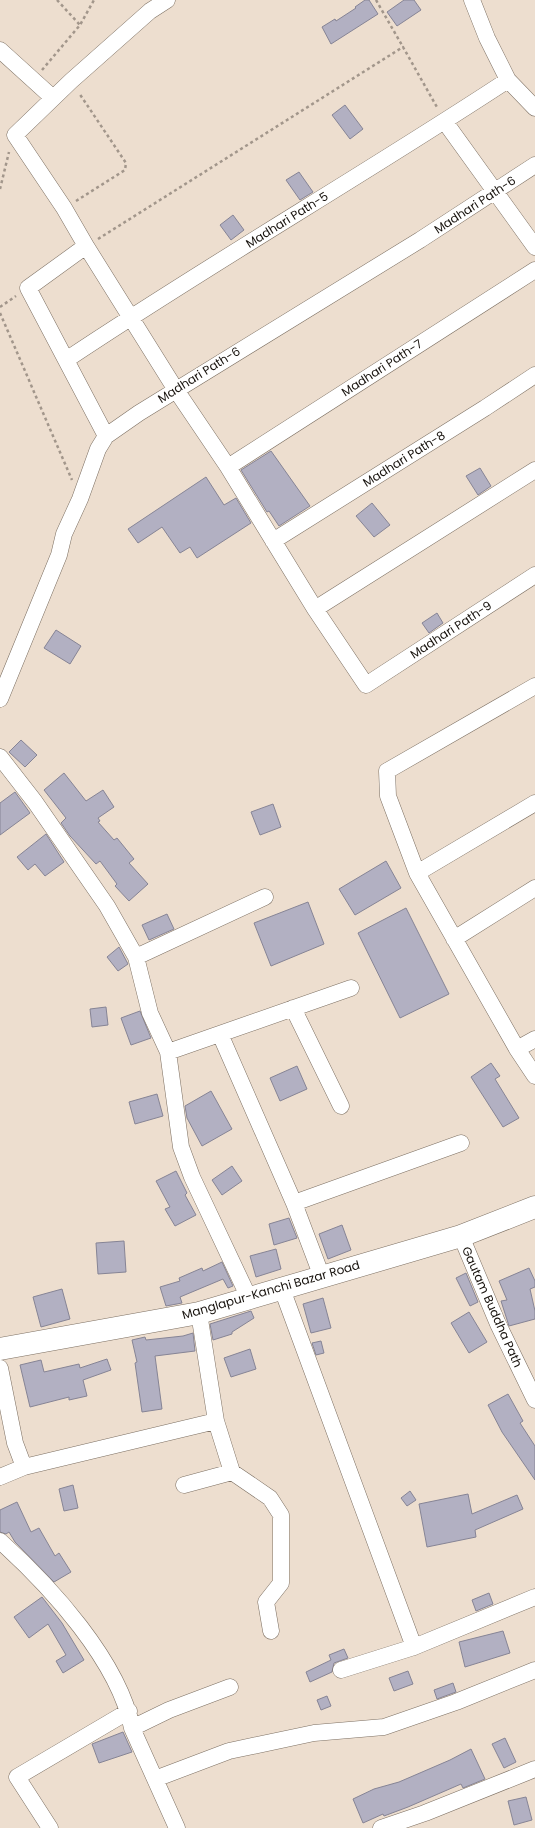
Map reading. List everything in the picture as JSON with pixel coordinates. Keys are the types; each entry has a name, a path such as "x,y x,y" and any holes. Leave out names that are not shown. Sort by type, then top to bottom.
{"street":[{"path":"167,0 150,11 70,81 15,135 64,208 176,390 228,467 315,609 535,470"},
{"path":"472,0 487,38 508,80 535,108"},
{"path":"0,50 53,98"},
{"name":"Madhari Path-5","path":"66,360 130,317 445,122 508,80"},
{"path":"445,122 535,248"},
{"name":"Madhari Path-6","path":"0,699 59,555 64,534 80,498 98,449 106,436 139,413 496,192 535,165"},
{"path":"86,246 28,288 106,436"},
{"name":"Madhari Path-7","path":"228,467 535,270"},
{"name":"Madhari Path-8","path":"273,541 486,408 535,375"},
{"name":"Madhari Path-9","path":"315,609 366,685 535,575"},
{"path":"535,686 387,771 388,796 417,873 517,1049 535,1076"},
{"path":"0,757 35,802 111,912 136,957 150,1012 168,1052 181,1147 192,1177 249,1298"},
{"path":"417,873 535,803"},
{"path":"454,938 535,888"},
{"path":"136,957 265,897"},
{"path":"168,1052 351,988"},
{"path":"293,1008 341,1106"},
{"path":"220,1034 294,1203 322,1277"},
{"path":"517,1049 535,1039"},
{"path":"294,1203 461,1143"},
{"name":"Manglapur-Kanchi Bazar Road","path":"0,1349 199,1313 461,1236 535,1207"},
{"name":"Gautam Buddha Path","path":"461,1236 498,1324 535,1400"},
{"path":"282,1288 414,1647"},
{"path":"199,1313 216,1421 232,1472 270,1498 281,1515 280,1583 266,1602 271,1631"},
{"path":"0,1368 15,1444 24,1468"},
{"path":"0,1477 24,1468 216,1421"},
{"path":"184,1485 232,1472"},
{"path":"0,1541 48,1590 98,1652 123,1696 129,1711 132,1728 178,1828"},
{"path":"341,1670 414,1647 535,1597"},
{"path":"155,1779 229,1751 314,1733 384,1727 456,1702 535,1670"},
{"path":"132,1728 169,1710 230,1687"},
{"path":"50,1828 17,1777 129,1711"},
{"path":"382,1828 426,1813 535,1769"}],"path":[{"path":"57,0 80,25"},
{"path":"33,80 80,25 94,0"},
{"path":"376,0 445,122"},
{"path":"86,246 403,47"},
{"path":"64,208 125,170 126,167 126,163 70,81"},
{"path":"0,189 15,135"},
{"path":"0,307 28,288"},
{"path":"0,313 80,498"}],"building":[{"path":"365,0 369,0 378,14 331,44 322,27 335,19 336,21 356,8 355,7"},
{"path":"404,0 414,0 421,10 397,26 387,12"},
{"path":"345,105 363,129 350,139 332,115"},
{"path":"299,172 313,192 300,200 286,180"},
{"path":"233,215 244,230 231,240 220,225"},
{"path":"271,451 310,506 279,526 269,511 267,512 241,470"},
{"path":"480,468 491,486 478,495 466,476"},
{"path":"206,477 224,505 236,498 251,523 197,558 190,547 180,553 162,527 138,543 128,529"},
{"path":"372,503 390,525 374,537 356,516"},
{"path":"437,613 443,623 429,633 422,623"},
{"path":"56,630 81,646 70,664 44,648"},
{"path":"21,740 37,755 25,767 9,752"},
{"path":"64,773 86,801 103,790 114,807 98,818 100,821 98,822 114,840 117,838 134,859 129,863 148,884 129,901 115,886 117,884 100,861 96,864 70,836 61,823 66,818 44,790"},
{"path":"15,792 30,813 0,835 0,803"},
{"path":"273,804 281,827 260,835 251,812"},
{"path":"46,834 64,862 45,876 35,864 28,870 17,857"},
{"path":"386,861 401,888 355,915 339,889"},
{"path":"308,902 324,944 271,966 254,923"},
{"path":"406,908 449,994 400,1018 358,933"},
{"path":"167,914 174,929 149,940 142,925"},
{"path":"119,947 128,964 118,971 107,957"},
{"path":"106,1007 108,1025 92,1027 90,1009"},
{"path":"140,1011 151,1038 131,1045 121,1018"},
{"path":"491,1063 500,1076 495,1079 519,1118 503,1127 471,1077"},
{"path":"297,1066 307,1089 280,1101 270,1078"},
{"path":"211,1091 232,1129 202,1146 187,1118 185,1106"},
{"path":"157,1094 163,1116 135,1124 129,1102"},
{"path":"232,1166 242,1181 222,1195 212,1180"},
{"path":"176,1171 187,1193 185,1195 196,1215 175,1226 165,1209 170,1207 156,1181"},
{"path":"289,1218 297,1238 274,1245 269,1224"},
{"path":"342,1225 351,1250 328,1259 319,1234"},
{"path":"124,1241 126,1272 98,1274 96,1243"},
{"path":"276,1249 281,1269 256,1277 250,1256"},
{"path":"222,1262 233,1286 228,1288 223,1279 180,1297 182,1303 166,1306 160,1287 180,1281 179,1278 202,1268 203,1271"},
{"path":"529,1268 535,1281 535,1287 530,1289 535,1311 535,1319 509,1326 501,1301 507,1300 499,1281"},
{"path":"466,1273 478,1302 470,1306 456,1278"},
{"path":"62,1289 70,1319 41,1327 33,1297"},
{"path":"323,1298 331,1328 311,1333 303,1304"},
{"path":"251,1311 254,1318 232,1332 232,1334 213,1340 210,1324"},
{"path":"469,1312 487,1342 469,1353 451,1323"},
{"path":"193,1333 195,1351 155,1356 162,1409 142,1412 135,1363 137,1362 132,1340 145,1337 146,1340 183,1336"},
{"path":"321,1341 324,1353 316,1355 312,1343"},
{"path":"250,1349 256,1369 231,1377 224,1358"},
{"path":"107,1359 111,1370 83,1380 87,1396 69,1400 69,1397 30,1407 20,1365 41,1360 44,1372 79,1364 80,1368"},
{"path":"508,1394 523,1421 520,1423 535,1446 535,1480 502,1432 488,1405"},
{"path":"73,1485 78,1508 64,1511 59,1489"},
{"path":"410,1491 416,1500 407,1506 401,1498"},
{"path":"468,1494 472,1514 517,1495 523,1509 475,1530 476,1537 427,1547 419,1504"},
{"path":"17,1502 31,1532 39,1528 55,1556 59,1553 71,1572 54,1582 15,1542 9,1532 6,1534 0,1532 0,1510"},
{"path":"489,1593 493,1604 476,1611 472,1600"},
{"path":"42,1597 62,1623 84,1660 63,1673 56,1661 66,1655 48,1624 29,1638 14,1617"},
{"path":"503,1631 510,1653 465,1667 459,1642"},
{"path":"344,1649 348,1658 334,1663 332,1672 310,1682 306,1672 331,1660 329,1655"},
{"path":"408,1671 413,1684 394,1691 389,1678"},
{"path":"453,1683 456,1692 437,1699 434,1690"},
{"path":"327,1696 331,1706 321,1710 317,1700"},
{"path":"123,1732 132,1752 99,1763 92,1744"},
{"path":"505,1738 516,1762 504,1768 492,1744"},
{"path":"471,1749 485,1779 463,1788 461,1784 408,1807 384,1816 383,1814 363,1823 353,1799 374,1789 399,1782 450,1760"},
{"path":"526,1797 532,1820 514,1825 508,1801"}]}
